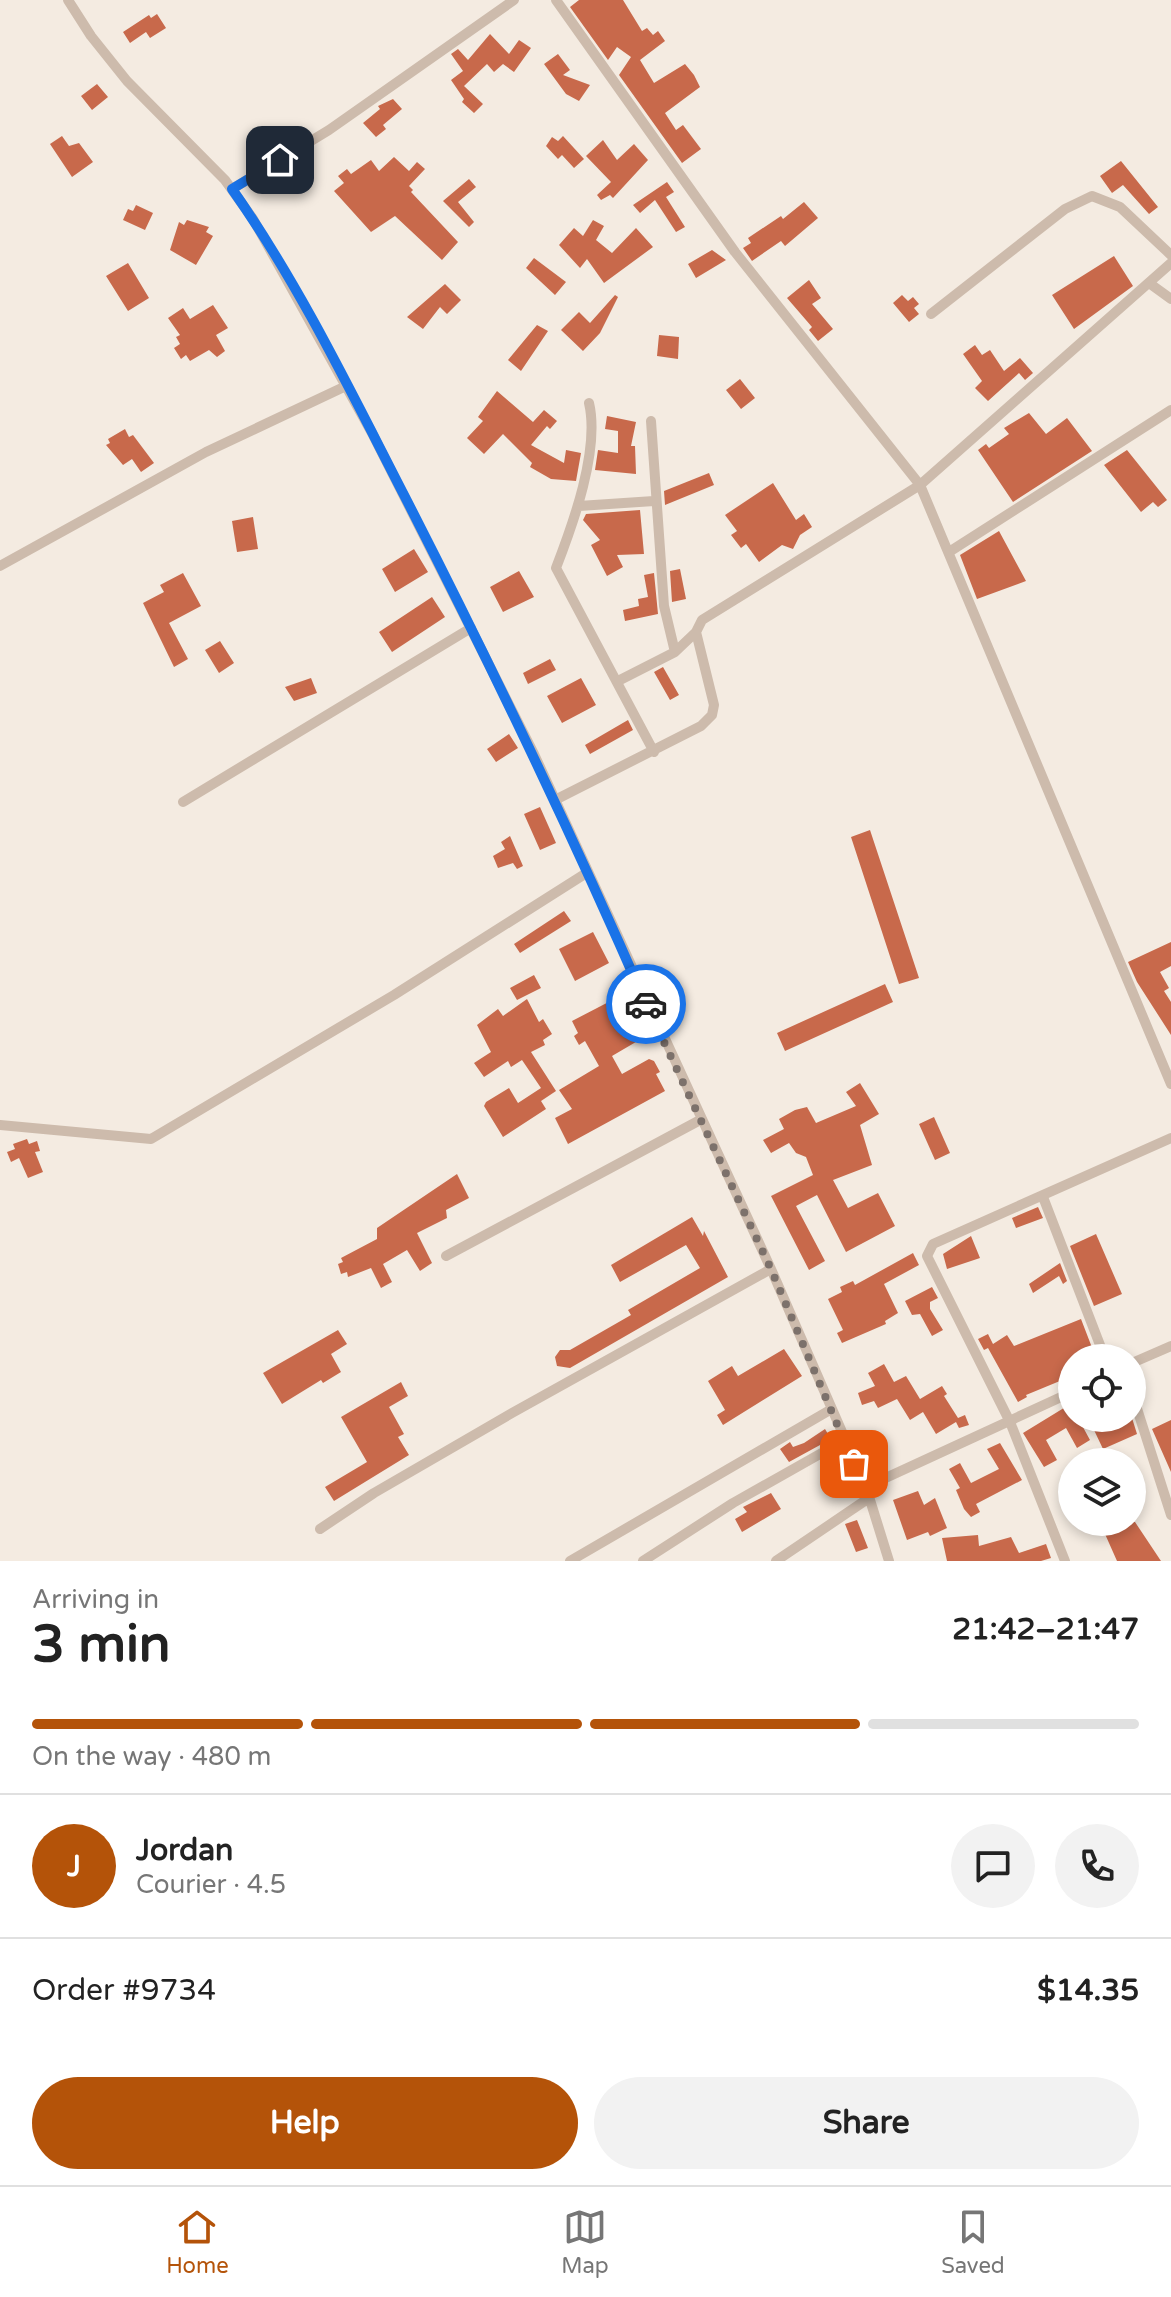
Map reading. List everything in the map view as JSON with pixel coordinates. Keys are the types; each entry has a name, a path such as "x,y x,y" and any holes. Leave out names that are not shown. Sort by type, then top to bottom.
{"street":[{"path":"68,0 91,36 127,81 232,189 281,267 346,386 471,628 555,800 771,1269 867,1493 889,1561"},
{"path":"232,189 329,130 514,0"},
{"path":"556,0 735,252 920,485 1171,1084"},
{"path":"931,314 1065,209 1092,196 1120,207 1171,255"},
{"path":"618,681 675,652 696,632 702,620 719,607 920,485 1171,263"},
{"path":"1149,283 1171,299"},
{"path":"0,566 206,452 346,386"},
{"path":"589,403 593,419 579,506 556,568 654,752"},
{"path":"949,552 1171,410"},
{"path":"651,421 654,501 664,606 675,652"},
{"path":"579,506 654,501"},
{"path":"183,802 471,628"},
{"path":"555,800 686,735 712,715 714,705 707,666 696,632"},
{"path":"0,1125 151,1139 394,995 588,872"},
{"path":"446,1256 702,1119"},
{"path":"1065,1561 1010,1422 927,1256 933,1244 1171,1138"},
{"path":"1043,1197 1100,1344"},
{"path":"320,1529 374,1493 512,1413 771,1269"},
{"path":"1146,1357 1171,1346"},
{"path":"776,1561 867,1493 1058,1399"},
{"path":"570,1561 830,1410"},
{"path":"1144,1432 1171,1515"},
{"path":"643,1561 733,1503 843,1441"}],"building":[{"path":"579,0 623,0 642,31 647,28 653,35 658,31 665,41 640,60 654,83 685,64 694,75 700,87 665,113 676,130 683,125 701,149 682,163 619,75 631,57 617,47 608,60 570,7"},
{"path":"157,14 166,28 150,38 146,32 130,43 123,32 149,15 151,18"},
{"path":"490,34 509,54 519,40 531,48 514,72 503,64 494,72 487,64 464,86 483,104 474,113 462,102 464,99 451,80 463,71 451,54 458,49 468,60"},
{"path":"558,54 570,70 563,75 590,85 579,101 566,94 544,64"},
{"path":"97,84 108,97 92,110 81,96"},
{"path":"393,99 402,109 383,125 386,129 376,137 363,123 380,109 378,106"},
{"path":"62,136 69,146 79,143 93,162 72,177 50,144"},
{"path":"563,136 584,159 574,168 562,155 558,159 546,146 552,137 558,141"},
{"path":"603,140 617,160 634,144 648,160 613,198 610,195 601,200 597,195 611,182 586,156"},
{"path":"394,157 409,171 417,162 425,169 409,186 413,190 411,192 458,242 442,260 395,216 371,232 334,191 344,183 338,176 347,169 351,174 371,160 379,171"},
{"path":"1121,161 1158,207 1149,214 1123,185 1112,193 1100,176"},
{"path":"469,179 476,187 458,202 474,222 469,227 443,201"},
{"path":"667,182 674,192 666,197 685,227 676,232 655,200 640,213 633,205"},
{"path":"804,202 818,218 785,246 781,241 752,261 743,248 751,243 748,238 781,216 783,219"},
{"path":"136,205 153,213 145,230 123,220 128,209 133,211"},
{"path":"187,220 209,227 206,232 213,236 196,265 170,250 179,222 184,225"},
{"path":"593,220 604,226 596,240 612,253 636,228 653,247 604,283 587,259 580,268 559,245 574,228 583,236"},
{"path":"712,250 726,260 696,278 688,264"},
{"path":"1114,256 1133,286 1074,329 1052,295"},
{"path":"534,258 566,282 555,295 526,268"},
{"path":"128,263 149,298 128,311 106,276"},
{"path":"809,280 821,298 812,304 833,329 818,341 809,330 812,327 787,298"},
{"path":"445,284 461,300 447,314 440,307 423,329 407,317"},
{"path":"615,295 618,297 600,333 583,351 561,330 579,312 590,323"},
{"path":"902,295 908,301 913,297 919,304 914,308 919,314 909,322 893,303"},
{"path":"213,305 228,328 216,335 225,351 217,357 209,350 190,361 186,355 181,359 174,348 180,344 176,337 180,335 168,318 183,308 190,319"},
{"path":"537,325 548,331 521,371 508,360"},
{"path":"659,335 679,337 678,359 657,356"},
{"path":"975,345 982,355 990,350 1004,371 1020,358 1033,373 1025,380 1019,373 988,401 975,388 982,381 963,354"},
{"path":"740,379 755,398 741,409 726,390"},
{"path":"497,391 533,422 544,410 557,421 550,429 547,426 531,445 564,463 566,450 581,453 576,481 551,479 530,467 532,463 503,434 484,454 467,438 483,421 478,417"},
{"path":"1029,413 1046,434 1067,418 1092,451 1013,502 978,450 986,444 989,448 1009,434 1004,428"},
{"path":"607,416 636,422 631,446 635,446 636,474 595,470 598,450 618,453 618,431 605,429"},
{"path":"125,429 154,463 141,472 132,459 123,465 106,445 110,443 108,439"},
{"path":"1127,450 1167,500 1158,507 1153,502 1141,512 1104,465"},
{"path":"709,473 714,485 665,505 664,491"},
{"path":"773,483 796,520 804,514 812,527 800,535 793,549 782,545 759,562 746,544 741,548 731,535 737,531 725,515"},
{"path":"640,510 644,554 617,555 623,567 607,576 591,545 600,540 583,520 586,514"},
{"path":"253,517 258,549 237,552 232,521"},
{"path":"999,531 1026,581 977,599 960,555"},
{"path":"414,549 428,572 395,592 382,569"},
{"path":"680,569 686,599 672,602 670,571"},
{"path":"519,571 534,597 503,612 490,587"},
{"path":"183,573 201,606 169,623 188,659 174,667 143,603 164,592 160,585"},
{"path":"654,573 658,614 625,621 623,610 639,606 638,599 648,597 644,575"},
{"path":"432,597 445,617 392,652 379,632"},
{"path":"220,641 234,663 219,673 205,650"},
{"path":"550,659 556,670 528,684 523,673"},
{"path":"663,667 679,695 670,700 654,672"},
{"path":"311,678 317,693 294,701 285,687"},
{"path":"581,678 596,705 562,723 547,696"},
{"path":"628,720 633,730 590,754 585,745"},
{"path":"509,734 518,748 496,762 487,749"},
{"path":"540,807 556,843 540,850 524,814"},
{"path":"870,830 919,978 899,984 851,837"},
{"path":"510,836 523,866 517,869 513,863 498,868 493,856 505,849 501,842"},
{"path":"564,911 571,921 520,953 514,944"},
{"path":"593,932 609,963 575,981 559,949"},
{"path":"1171,942 1171,966 1160,972 1169,988 1164,991 1171,1002 1171,1035 1128,962"},
{"path":"534,975 541,988 517,1000 510,988"},
{"path":"885,984 893,1002 785,1051 777,1033"},
{"path":"626,993 640,1015 630,1020 641,1039 612,1056 622,1074 649,1059 654,1061 660,1072 656,1074 665,1091 568,1144 555,1118 572,1109 559,1090 599,1066 585,1041 579,1045 572,1021"},
{"path":"527,999 539,1022 543,1019 552,1034 543,1040 545,1045 531,1052 556,1091 541,1101 546,1109 503,1137 484,1106 486,1102 509,1088 518,1103 541,1088 522,1060 511,1067 508,1061 484,1077 474,1063 491,1052 477,1025 498,1009 503,1016"},
{"path":"860,1083 879,1114 860,1125 872,1165 833,1180 848,1208 878,1193 895,1226 846,1252 817,1195 796,1206 825,1261 809,1270 771,1196 813,1175 806,1157 796,1153 789,1143 771,1153 763,1140 784,1129 779,1119 795,1110 807,1107 816,1123 856,1106 846,1092"},
{"path":"934,1117 950,1153 935,1160 919,1124"},
{"path":"27,1139 29,1144 37,1141 40,1151 35,1152 43,1172 28,1178 19,1158 11,1162 7,1152 15,1149 13,1144"},
{"path":"457,1174 469,1198 446,1210 447,1218 417,1233 432,1263 420,1271 407,1250 383,1264 392,1282 381,1288 371,1268 348,1277 347,1272 341,1274 338,1264 343,1262 341,1258 377,1239 377,1228"},
{"path":"1038,1207 1043,1218 1016,1228 1012,1218"},
{"path":"692,1217 703,1236 704,1231 728,1277 570,1368 557,1366 555,1357 560,1350 570,1350 631,1315 628,1310 700,1268 686,1245 620,1282 611,1265"},
{"path":"1096,1234 1122,1294 1094,1306 1070,1246"},
{"path":"971,1236 980,1258 947,1269 943,1254"},
{"path":"913,1253 919,1265 884,1284 898,1313 885,1321 886,1324 842,1343 837,1333 843,1330 828,1299 842,1292 840,1287 853,1281 855,1285"},
{"path":"1060,1263 1067,1281 1063,1284 1059,1276 1033,1293 1029,1284"},
{"path":"932,1287 938,1298 930,1302 930,1309 943,1330 932,1336 920,1314 912,1315 905,1301"},
{"path":"1081,1319 1091,1344 1058,1344 1058,1382 1026,1395 1018,1402 988,1348 984,1350 978,1339 988,1334 993,1344 1007,1335 1014,1346"},
{"path":"338,1330 347,1344 331,1354 341,1372 323,1383 321,1380 282,1404 263,1373"},
{"path":"784,1349 802,1376 723,1425 717,1415 725,1410 708,1381 732,1366 738,1376"},
{"path":"884,1364 894,1382 906,1376 920,1399 942,1386 947,1394 944,1396 958,1418 965,1415 969,1425 959,1428 956,1422 936,1434 923,1412 910,1420 897,1399 878,1408 874,1401 862,1405 858,1393 875,1386 868,1373"},
{"path":"401,1382 408,1396 389,1407 404,1434 398,1437 409,1455 334,1501 325,1487 367,1462 341,1417"},
{"path":"1058,1412 1059,1432 1046,1440 1057,1460 1044,1467 1023,1433"},
{"path":"1171,1420 1171,1472 1152,1429"},
{"path":"825,1429 831,1439 789,1462 780,1449 790,1442 793,1447 804,1443"},
{"path":"1068,1432 1086,1432 1090,1440 1077,1448"},
{"path":"1095,1432 1136,1432 1137,1434 1103,1448"},
{"path":"1000,1443 1022,1480 976,1504 980,1512 971,1517 964,1509 956,1490 960,1488 949,1469 960,1463 971,1483 999,1469 987,1449"},
{"path":"918,1491 924,1505 935,1498 947,1528 930,1536 928,1532 907,1540 893,1500"},
{"path":"771,1493 781,1509 742,1532 735,1519 747,1512 743,1507"},
{"path":"857,1520 868,1548 856,1552 845,1524"},
{"path":"978,1535 979,1546 1011,1537 1019,1553 1046,1544 1051,1558 1041,1561 947,1561 942,1538"},
{"path":"1106,1536 1144,1536 1161,1561 1117,1561"}],"way so far":[{"path":"646,1004 771,1269 854,1464"}],"route":[{"path":"280,160 232,189 281,267 372,433 453,591 534,754 646,1004"}]}
